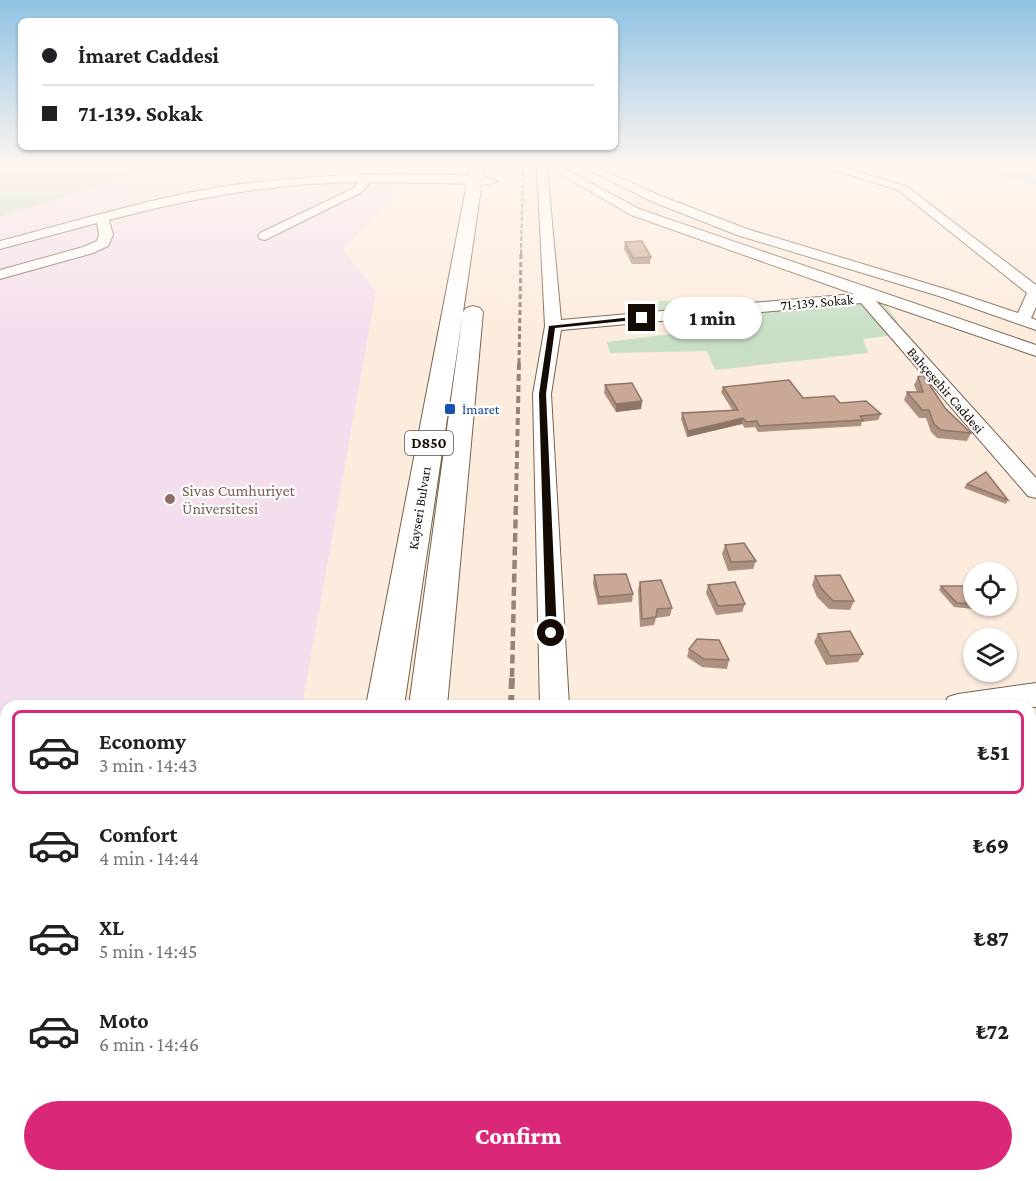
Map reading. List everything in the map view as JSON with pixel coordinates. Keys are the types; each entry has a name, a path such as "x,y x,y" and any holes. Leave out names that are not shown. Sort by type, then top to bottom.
{"highway":[{"name":"Kayseri Bulvarı","path":"386,700 470,223"},
{"name":"Kayseri Bulvarı","path":"429,700 475,297 477,223"}],"street":[{"path":"0,246 90,223"},
{"path":"0,246 94,223"},
{"path":"0,275 88,250 103,243 106,235 103,223"},
{"path":"265,236 291,223"},
{"path":"546,223 553,326 542,394 554,700"},
{"path":"666,223 861,293 1036,351"},
{"path":"719,223 947,294 1029,323 1035,292 947,223"},
{"name":"71-139. Sokak","path":"553,326 861,293"},
{"name":"Bahçeşehir Caddesi","path":"861,293 1036,491"},
{"path":"1001,700 1036,695"}],"shaded area":[{"name":"Sivas Cumhuriyet Üniversitesi","path":"0,223 367,223 343,250 376,291 303,700 0,700"}],"green space":[{"path":"882,300 897,321 902,334 863,339 868,353 715,370 707,351 610,353 607,342 679,333 636,301"}],"building":[{"path":"642,241 651,257 633,258 625,242"},
{"path":"923,375 945,408 971,433 941,430 934,424 929,410 922,410 907,392 923,392 918,377"},
{"path":"789,380 803,398 834,396 840,403 866,401 881,414 860,416 863,420 759,426 757,421 746,422 743,418 688,431 682,413 738,410 723,387"},
{"path":"632,383 642,401 616,404 605,385"},
{"path":"986,472 1008,500 967,484"},
{"path":"744,543 756,561 731,562 725,545"},
{"path":"626,574 633,594 599,597 594,575"},
{"path":"840,575 854,601 833,601 821,588 815,576"},
{"path":"661,580 672,608 657,609 656,617 642,619 640,582"},
{"path":"735,582 745,604 718,606 708,585"},
{"path":"941,586 963,586 963,603 957,603"},
{"path":"850,631 863,654 830,656 818,634"},
{"path":"697,639 719,640 729,660 704,659 689,649"}],"railway":[{"path":"521,254 522,223"},
{"path":"519,363 521,253"},
{"path":"516,502 519,362"},
{"path":"512,677 516,500"},
{"path":"511,700 512,676"}],"place":[{"name":"İmaret","path":"450,409"},
{"name":"Sivas Cumhuriyet Üniversitesi","path":"170,499"}],"route":[{"path":"551,633 542,394 553,326 642,318"}]}
